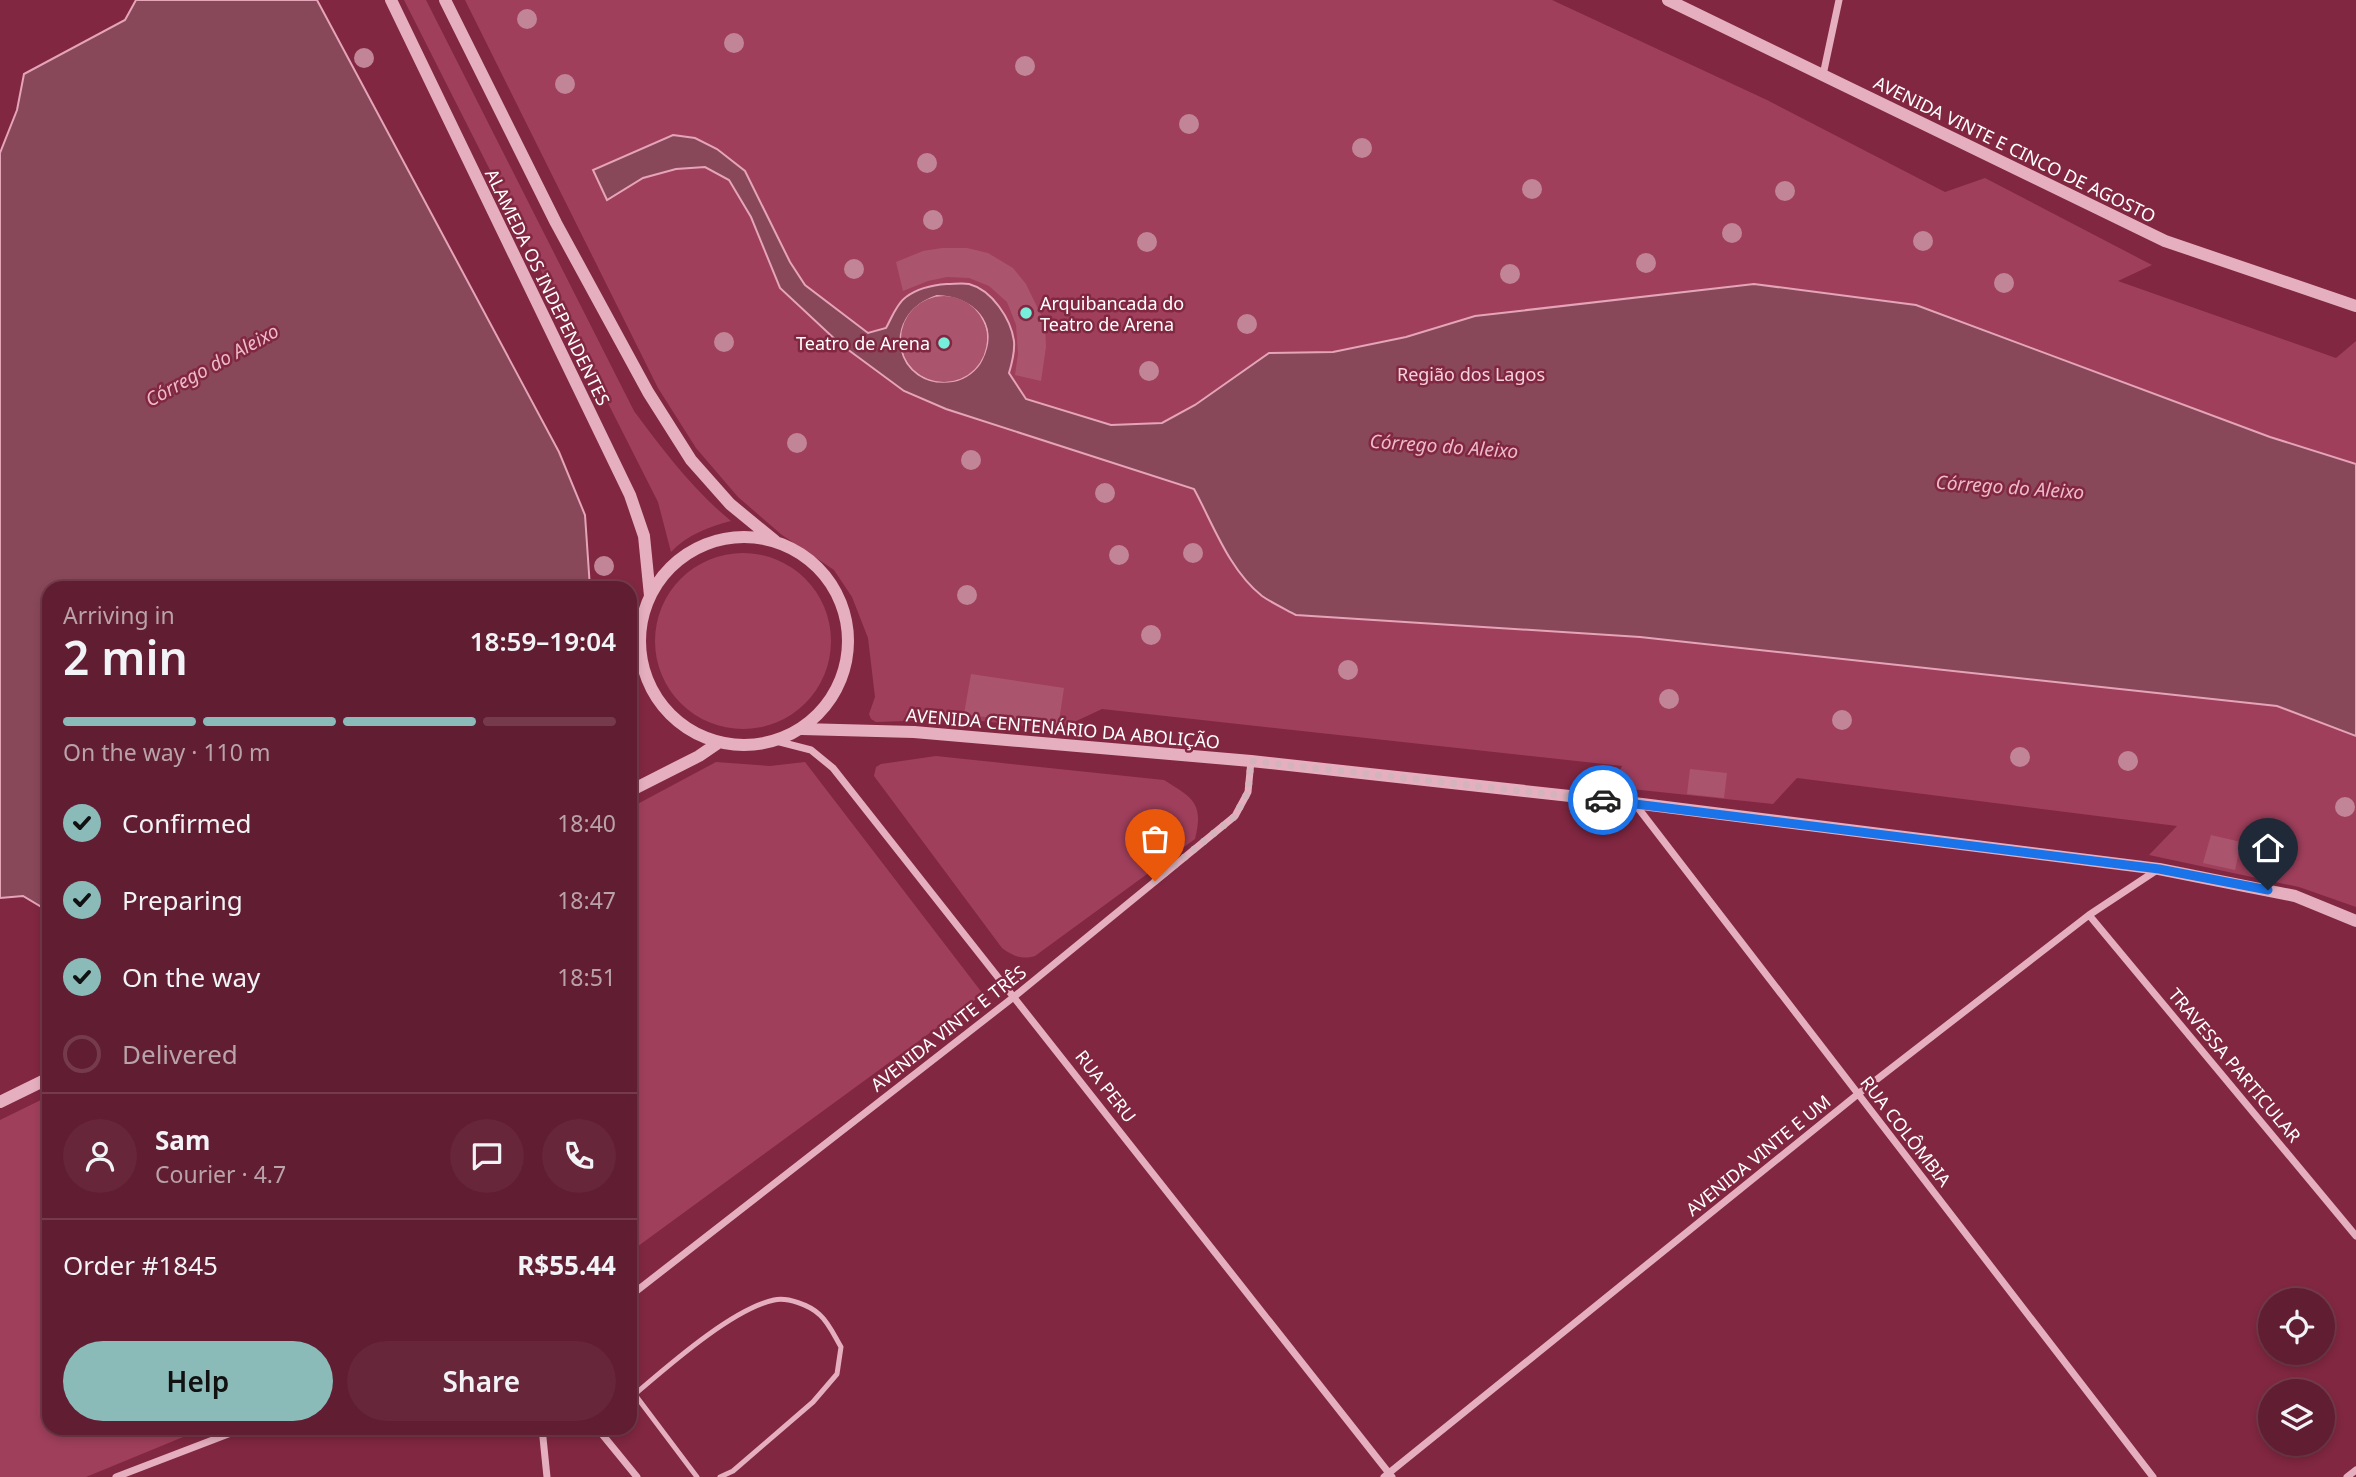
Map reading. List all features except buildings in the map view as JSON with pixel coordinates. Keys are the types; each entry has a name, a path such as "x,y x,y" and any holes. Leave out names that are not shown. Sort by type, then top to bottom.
{"street":[{"name":"ALAMEDA OS INDEPENDENTES","path":"391,0 630,495 644,537 650,596"},
{"name":"ALAMEDA OS INDEPENDENTES","path":"445,0 556,223 648,392 691,460 730,504 775,541"},
{"name":"AVENIDA VINTE E CINCO DE AGOSTO","path":"1668,0 2165,241 2356,306"},
{"path":"1822,76 1839,0"},
{"path":"751,537 775,541 797,551 816,566 832,584 843,606 849,629 849,653 843,677 824,710 802,729 776,741 747,746 718,743 689,730 666,711 649,685 640,656 640,625 650,596 663,575 702,546 726,538 751,537"},
{"name":"AVENIDA CENTENÁRIO DA ABOLIÇÃO","path":"802,729 914,732 1251,761 1634,803 2159,869 2295,896 2356,921"},
{"name":"RUA PERU","path":"776,741 811,750 833,768 1015,996 1388,1476"},
{"path":"637,787 699,756 718,743"},
{"name":"AVENIDA VINTE E TRÊS","path":"637,1291 1015,996 1235,816 1248,792 1251,761"},
{"name":"RUA COLÔMBIA","path":"1634,803 2154,1477"},
{"name":"AVENIDA VINTE E UM","path":"1388,1476 1858,1094 2089,915 2159,869"},
{"name":"TRAVESSA PARTICULAR","path":"2089,915 2356,1236"},
{"path":"0,1102 42,1081"},
{"path":"117,1476 225,1435"},
{"path":"543,1435 547,1477"},
{"path":"603,1435 637,1477"},
{"path":"2347,1477 2356,1470"}],"lane":[{"path":"637,1392 708,1335 760,1305 777,1299 803,1305 820,1315 841,1346 837,1374 813,1402 733,1471 720,1477"},
{"path":"637,1397 697,1477"}],"green space":[{"path":"404,0 426,0 634,411 691,483 731,521 698,532 671,552 658,502"},
{"name":"Região dos Lagos","path":"465,0 1552,0 1767,100 1945,192 1985,178 2152,265 2118,281 2336,358 2356,341 2356,907 2299,887 2149,855 2177,826 1797,778 1773,804 1612,787 1622,766 1102,709 1057,730 965,719 876,722 869,714 875,697 868,638 852,597 834,570 782,535 738,497 696,448 658,388"},
{"path":"743,553 777,560 805,579 824,607 831,641 824,675 805,703 777,722 743,729 709,722 681,703 662,675 655,641 662,607 681,579 709,560"},
{"path":"936,756 1164,780 1194,803 1198,817 1195,839 1035,956 1017,956 1002,948 874,776 876,767 881,764"},
{"path":"716,762 770,766 805,762 983,994 637,1247 637,804"},
{"path":"42,1099 42,1435 188,1435 86,1477 0,1477 0,1120"}],"water":[{"name":"Córrego do Aleixo","path":"136,0 317,0 559,452 585,515 590,581 42,581 42,907 23,896 0,898 0,153 17,110 24,74 125,20"},
{"name":"Córrego do Aleixo","path":"673,135 695,138 717,149 745,171 790,262 805,285 868,333 886,328 900,303 916,291 947,284 969,284 977,287 993,299 1009,324 1014,345 1009,373 1026,399 1111,425 1162,423 1195,405 1269,353 1333,352 1406,337 1475,316 1754,284 1916,305 2270,437 2356,464 2356,736 2277,706 1640,637 1296,615 1262,596 1240,573 1194,489 946,409 904,391 839,343 780,288 751,217 729,180 705,167 676,169 643,178 607,200 593,170","holes":["937,296 961,301 979,314 985,324 987,346 980,363 966,376 953,381 934,381 918,374 907,363 901,334 907,319 918,306"]}],"way so far":[{"path":"1155,881 1235,816 1248,792 1251,761 1603,800"}],"place":[{"name":"Arquibancada do Teatro de Arena","path":"1026,313"},
{"name":"Teatro de Arena","path":"944,343"}],"route":[{"path":"1603,800 2159,869 2268,890"}]}
